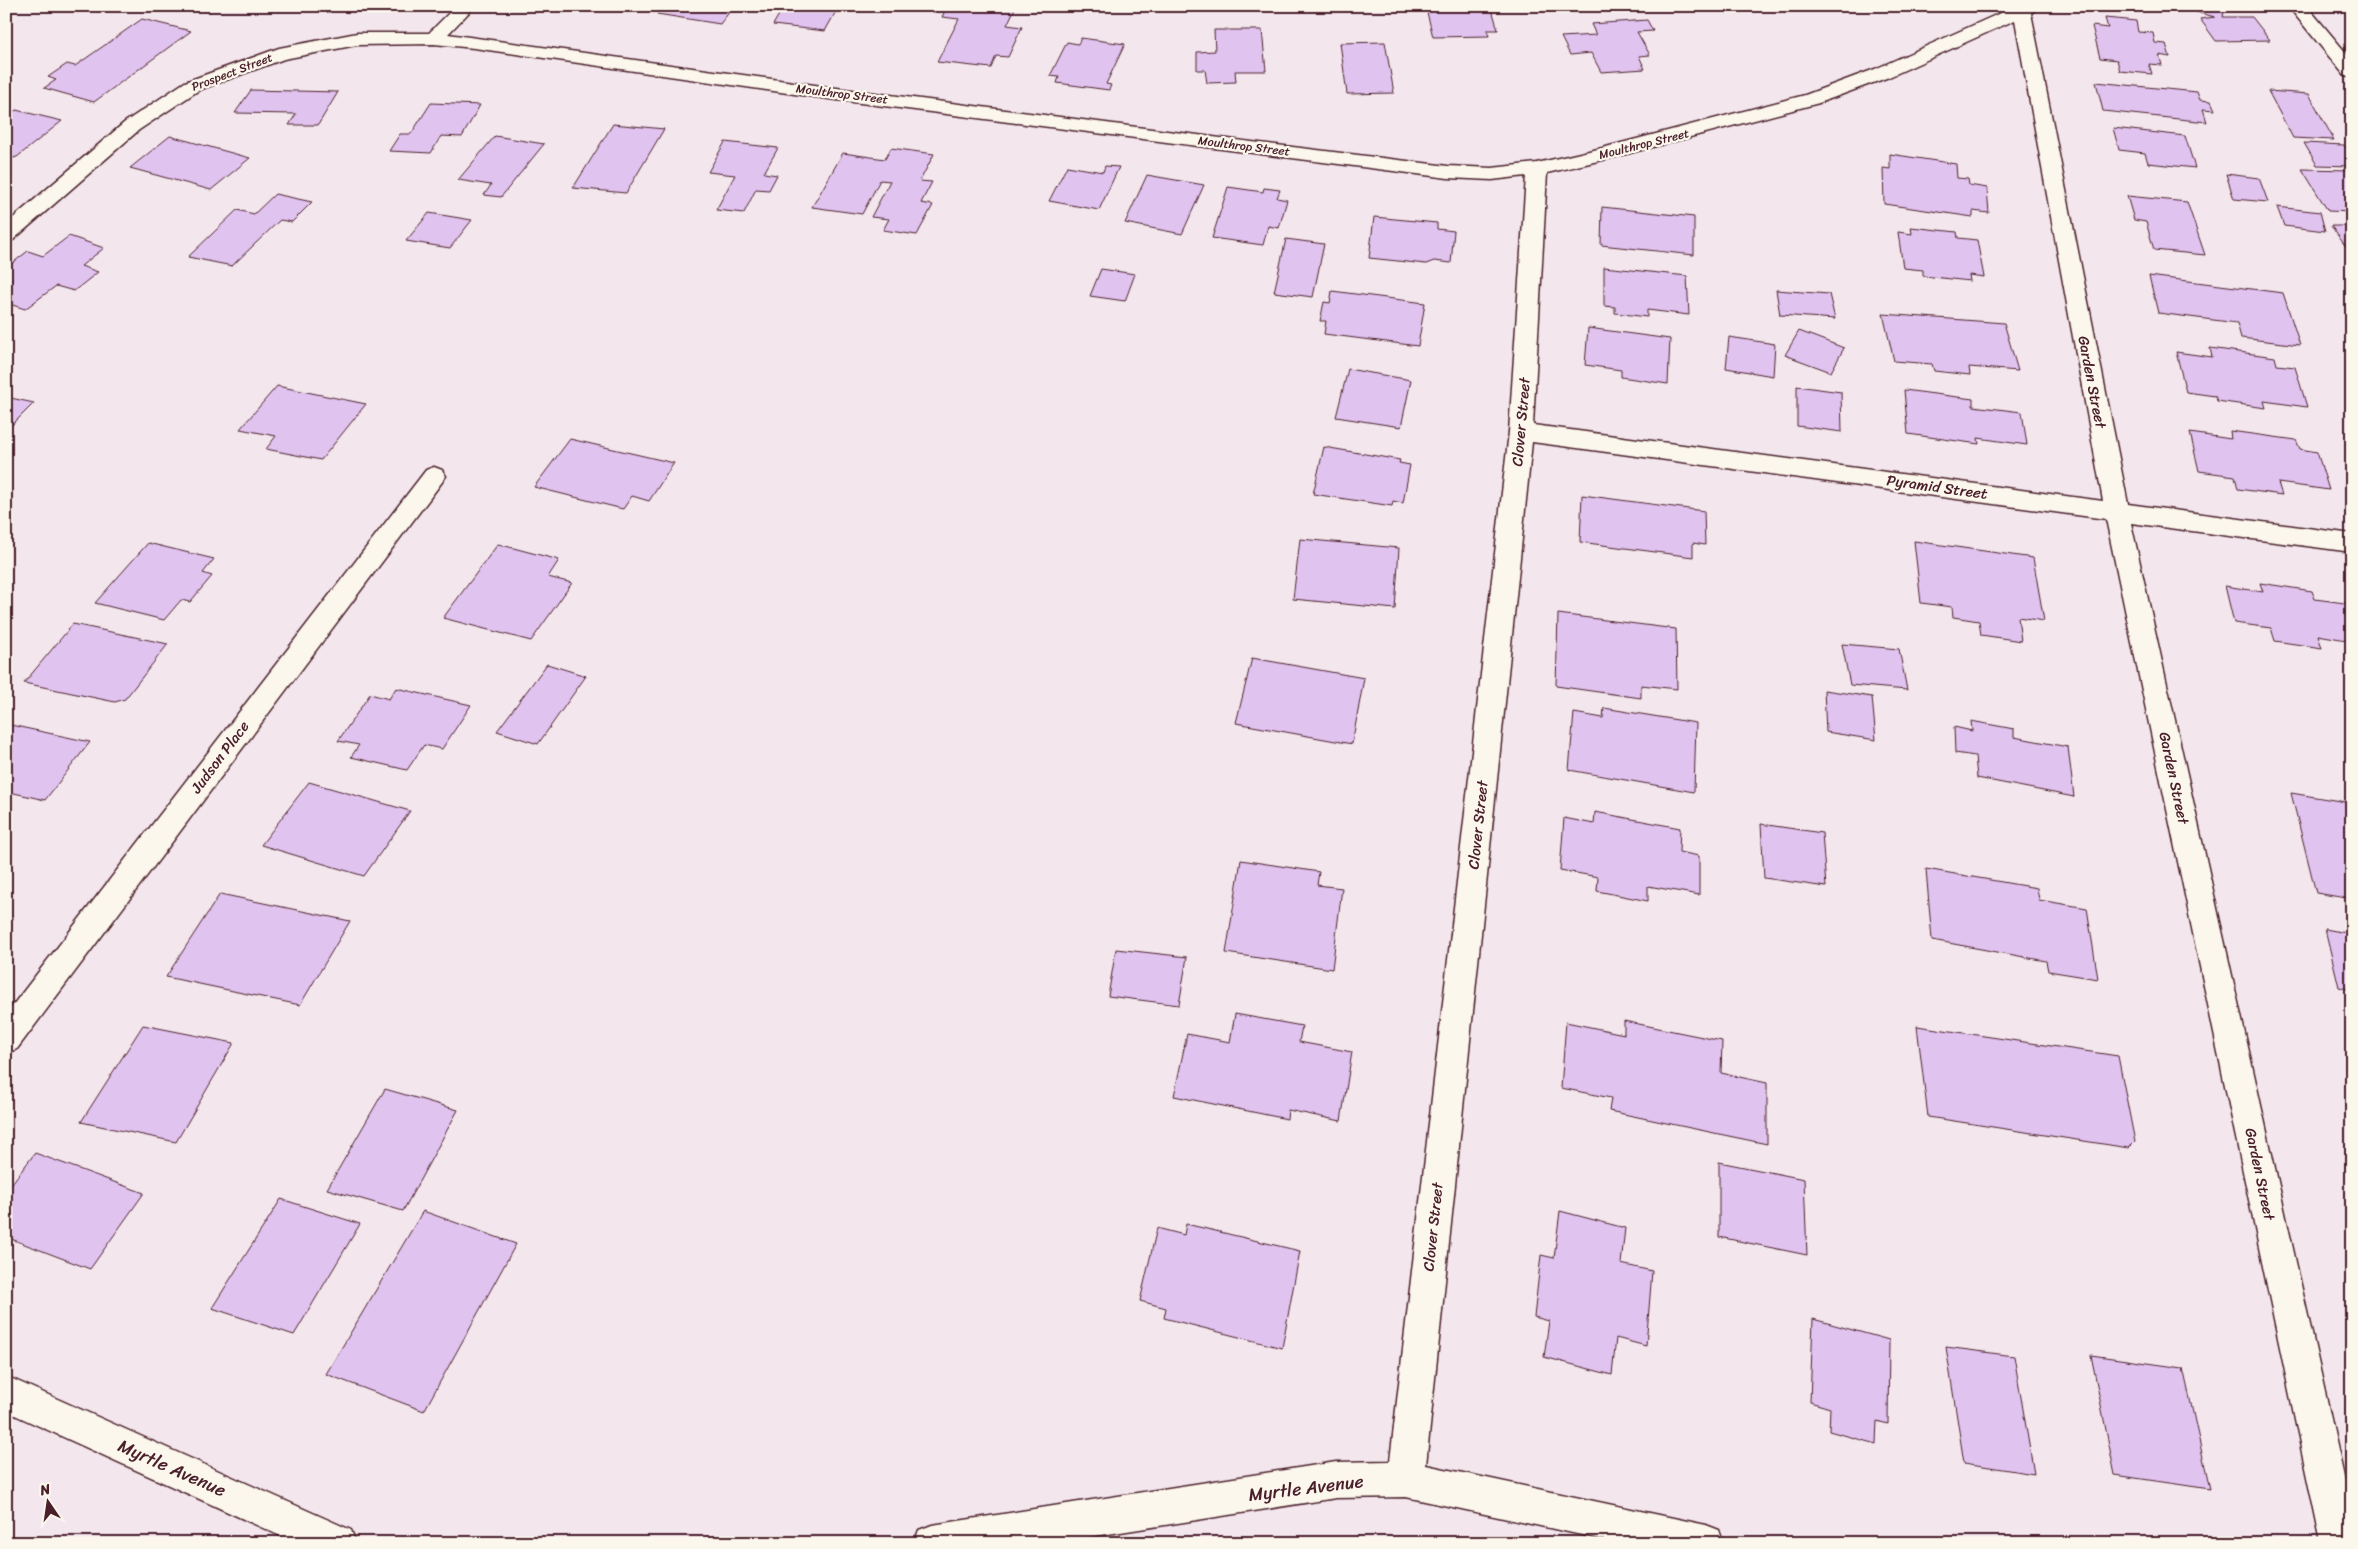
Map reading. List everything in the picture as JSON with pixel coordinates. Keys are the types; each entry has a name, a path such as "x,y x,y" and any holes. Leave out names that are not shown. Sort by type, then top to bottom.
{"street":[{"path":"434,38 466,6"},
{"path":"2297,6 2352,72"},
{"name":"Moulthrop Street","path":"434,38 820,92 1448,172 1492,174 1537,170 1674,137 1812,98 1882,73 2026,8"},
{"name":"Garden Street","path":"2026,8 2117,512 2340,1543"},
{"name":"Prospect Street","path":"6,235 132,126 192,86 279,54 357,39 434,38"},
{"path":"2326,42 2352,42"},
{"name":"Clover Street","path":"1406,1479 1521,432 1537,170"},
{"name":"Pyramid Street","path":"1521,432 2352,544"},
{"name":"Judson Place","path":"6,1039 434,476"},
{"name":"Myrtle Avenue","path":"6,1393 338,1543"},
{"name":"Myrtle Avenue","path":"932,1543 1336,1480 1406,1479 1706,1543"}],"building":[{"path":"664,6 734,6 720,24 657,14"},
{"path":"784,6 839,6 825,31 773,25"},
{"path":"947,6 1016,6 1007,25 1022,27 1008,57 996,56 991,68 937,62 959,19 942,17"},
{"path":"1059,6 1102,6 1101,12 1058,10"},
{"path":"1264,6 1311,6 1311,9 1265,11"},
{"path":"1491,6 1498,30 1487,30 1489,36 1433,37 1426,8"},
{"path":"2172,6 2225,6 2223,17 2252,17 2270,40 2216,41 2200,19 2215,17"},
{"path":"2105,18 2136,21 2138,32 2153,33 2155,43 2166,44 2170,57 2159,55 2162,65 2149,64 2152,74 2120,71 2117,60 2100,58 2092,26 2108,28"},
{"path":"142,19 191,31 94,102 44,88 56,80 48,77 67,64 75,66"},
{"path":"1647,20 1653,31 1637,32 1650,55 1639,56 1645,69 1601,72 1591,53 1570,55 1561,37 1596,35 1591,24"},
{"path":"1214,30 1262,30 1266,71 1235,71 1236,82 1207,83 1205,70 1197,70 1197,52 1215,51"},
{"path":"1081,38 1125,44 1106,84 1111,85 1109,90 1057,83 1059,77 1050,76 1067,42 1078,44"},
{"path":"1385,42 1394,93 1347,94 1340,43"},
{"path":"2096,82 2197,92 2200,100 2211,101 2215,110 2203,109 2207,122 2103,111"},
{"path":"251,90 338,92 318,125 289,125 296,114 235,113"},
{"path":"2268,91 2309,94 2334,140 2293,138"},
{"path":"431,103 480,105 462,137 441,136 431,153 389,151 400,134 411,134"},
{"path":"16,110 62,121 17,157 10,159 6,158 6,117"},
{"path":"613,124 664,129 626,193 573,188"},
{"path":"2113,128 2185,136 2195,168 2148,163 2145,153 2119,150"},
{"path":"170,136 250,158 211,190 130,168"},
{"path":"495,136 544,144 501,197 484,195 491,185 458,180"},
{"path":"725,142 778,148 764,173 777,175 769,190 756,189 744,213 716,210 735,175 708,172"},
{"path":"2304,143 2344,145 2352,158 2352,166 2317,165"},
{"path":"891,148 934,154 920,181 932,182 921,203 933,205 917,235 883,230 889,219 871,217 890,181 880,180 862,214 812,207 843,153 885,159"},
{"path":"1890,154 1956,164 1957,178 1968,179 1969,185 1987,188 1989,213 1973,211 1973,217 1884,204 1883,168 1890,169"},
{"path":"1067,166 1103,172 1105,166 1119,167 1099,210 1049,201"},
{"path":"2302,169 2352,170 2352,212 2328,211"},
{"path":"2226,174 2259,178 2268,202 2234,199"},
{"path":"1147,175 1204,185 1182,234 1125,223"},
{"path":"1228,187 1263,192 1264,188 1280,190 1277,198 1287,200 1279,228 1268,226 1263,245 1212,238"},
{"path":"275,194 312,202 292,222 280,220 232,266 188,257 237,210 254,214"},
{"path":"2127,196 2187,202 2205,255 2154,250 2146,222 2134,220"},
{"path":"1602,207 1694,217 1694,255 1601,245"},
{"path":"2277,207 2320,212 2325,231 2284,226"},
{"path":"429,213 472,220 450,248 406,241"},
{"path":"1374,217 1437,223 1437,229 1454,231 1451,263 1434,261 1426,264 1369,258"},
{"path":"2331,226 2352,226 2352,255"},
{"path":"1911,227 1957,232 1958,238 1977,240 1984,277 1969,275 1970,281 1923,276 1923,270 1903,268 1898,232 1912,234"},
{"path":"69,236 104,248 81,266 98,272 74,291 56,286 25,309 6,303 6,284 13,279 6,277 6,268 28,251 43,256"},
{"path":"1286,239 1324,244 1313,297 1274,292"},
{"path":"1604,267 1687,276 1689,315 1647,310 1647,317 1615,313 1615,307 1604,306"},
{"path":"1101,269 1135,274 1125,301 1090,296"},
{"path":"2149,276 2283,293 2300,345 2241,338 2237,323 2158,313"},
{"path":"1776,290 1829,294 1835,319 1780,315"},
{"path":"1332,291 1425,303 1418,346 1324,334 1326,321 1320,321 1324,302 1330,303"},
{"path":"1883,314 2004,323 2018,371 1969,367 1970,375 1934,371 1932,364 1894,361"},
{"path":"1588,328 1670,339 1668,384 1621,377 1621,370 1585,365"},
{"path":"1799,331 1844,348 1831,372 1785,355"},
{"path":"1729,337 1775,344 1773,376 1726,368"},
{"path":"2210,348 2275,357 2277,365 2295,367 2307,407 2264,401 2266,408 2217,401 2215,396 2186,392 2176,352 2212,357"},
{"path":"1348,369 1411,380 1401,427 1336,417"},
{"path":"277,386 366,404 321,460 266,449 276,436 240,429"},
{"path":"1797,386 1841,392 1842,432 1797,426"},
{"path":"1904,390 1973,399 1973,406 2022,412 2027,445 1978,438 1979,444 1908,434"},
{"path":"6,397 34,403 6,431"},
{"path":"2230,431 2296,440 2300,449 2317,452 2329,490 2278,483 2282,495 2238,489 2235,476 2199,471 2190,433 2231,439"},
{"path":"570,439 674,463 649,501 632,496 623,509 534,487"},
{"path":"1324,447 1400,460 1399,463 1410,465 1403,503 1393,501 1392,506 1313,494"},
{"path":"1582,495 1704,511 1705,545 1693,543 1693,557 1580,542"},
{"path":"1300,539 1399,548 1395,609 1293,599"},
{"path":"1914,541 2033,558 2044,621 2018,617 2021,641 1981,635 1979,621 1953,617 1952,607 1921,603"},
{"path":"148,543 214,559 203,573 212,576 190,602 181,600 164,620 95,603"},
{"path":"498,544 559,560 548,577 572,583 531,641 443,618"},
{"path":"2260,583 2312,591 2315,599 2352,604 2352,641 2318,635 2322,648 2275,641 2271,628 2234,623 2225,586 2263,592"},
{"path":"1558,614 1676,629 1677,689 1641,685 1641,698 1556,686"},
{"path":"73,624 168,644 125,699 115,702 24,683"},
{"path":"1842,644 1899,649 1907,690 1850,685"},
{"path":"1252,658 1364,678 1352,744 1236,723"},
{"path":"547,664 586,676 538,744 497,731"},
{"path":"396,688 471,705 442,749 424,745 407,770 351,757 359,745 338,741 370,694 389,699"},
{"path":"1824,690 1872,697 1876,740 1826,732"},
{"path":"1604,708 1696,723 1694,792 1569,770 1574,713 1603,718"},
{"path":"1971,721 2014,729 2014,737 2068,747 2074,797 1977,778 1975,756 1955,753 1954,727 1972,731"},
{"path":"6,724 90,742 45,800 14,793 9,799 6,798"},
{"path":"309,782 410,811 364,876 261,845"},
{"path":"2291,793 2352,803 2352,899 2316,893"},
{"path":"1595,812 1680,828 1679,852 1699,856 1699,895 1648,886 1648,901 1597,891 1598,877 1560,870 1564,818 1594,824"},
{"path":"1761,824 1822,833 1826,887 1764,878"},
{"path":"1241,860 1319,872 1317,885 1342,888 1332,969 1226,953"},
{"path":"1926,869 2037,888 2039,900 2087,908 2098,979 2048,971 2046,961 1932,940"},
{"path":"220,894 350,921 300,1005 166,977"},
{"path":"2325,929 2352,934 2352,990 2339,987"},
{"path":"1116,949 1187,957 1179,1005 1108,996"},
{"path":"1235,1014 1302,1026 1299,1042 1352,1052 1341,1121 1288,1110 1287,1119 1174,1096 1187,1034 1230,1042"},
{"path":"1624,1021 1722,1041 1721,1073 1767,1083 1767,1144 1609,1111 1611,1098 1561,1088 1566,1022 1624,1034"},
{"path":"143,1025 234,1043 176,1142 81,1122"},
{"path":"1917,1026 2118,1056 2135,1142 2129,1148 1928,1117"},
{"path":"385,1089 458,1110 403,1211 327,1189"},
{"path":"35,1153 144,1193 90,1269 6,1237 6,1191"},
{"path":"1719,1162 1804,1179 1807,1255 1719,1237"},
{"path":"281,1199 360,1224 294,1335 212,1308"},
{"path":"423,1211 516,1244 424,1411 326,1374"},
{"path":"1560,1211 1625,1228 1621,1264 1652,1271 1646,1346 1616,1338 1612,1375 1544,1357 1549,1321 1534,1317 1541,1255 1554,1258"},
{"path":"1186,1224 1300,1251 1282,1348 1164,1318 1166,1308 1140,1301 1157,1228 1184,1235"},
{"path":"1813,1319 1889,1340 1888,1424 1877,1421 1876,1444 1829,1431 1830,1408 1810,1402"},
{"path":"1946,1347 2014,1356 2034,1474 1964,1463"},
{"path":"2091,1355 2183,1368 2210,1489 2115,1475"}]}
